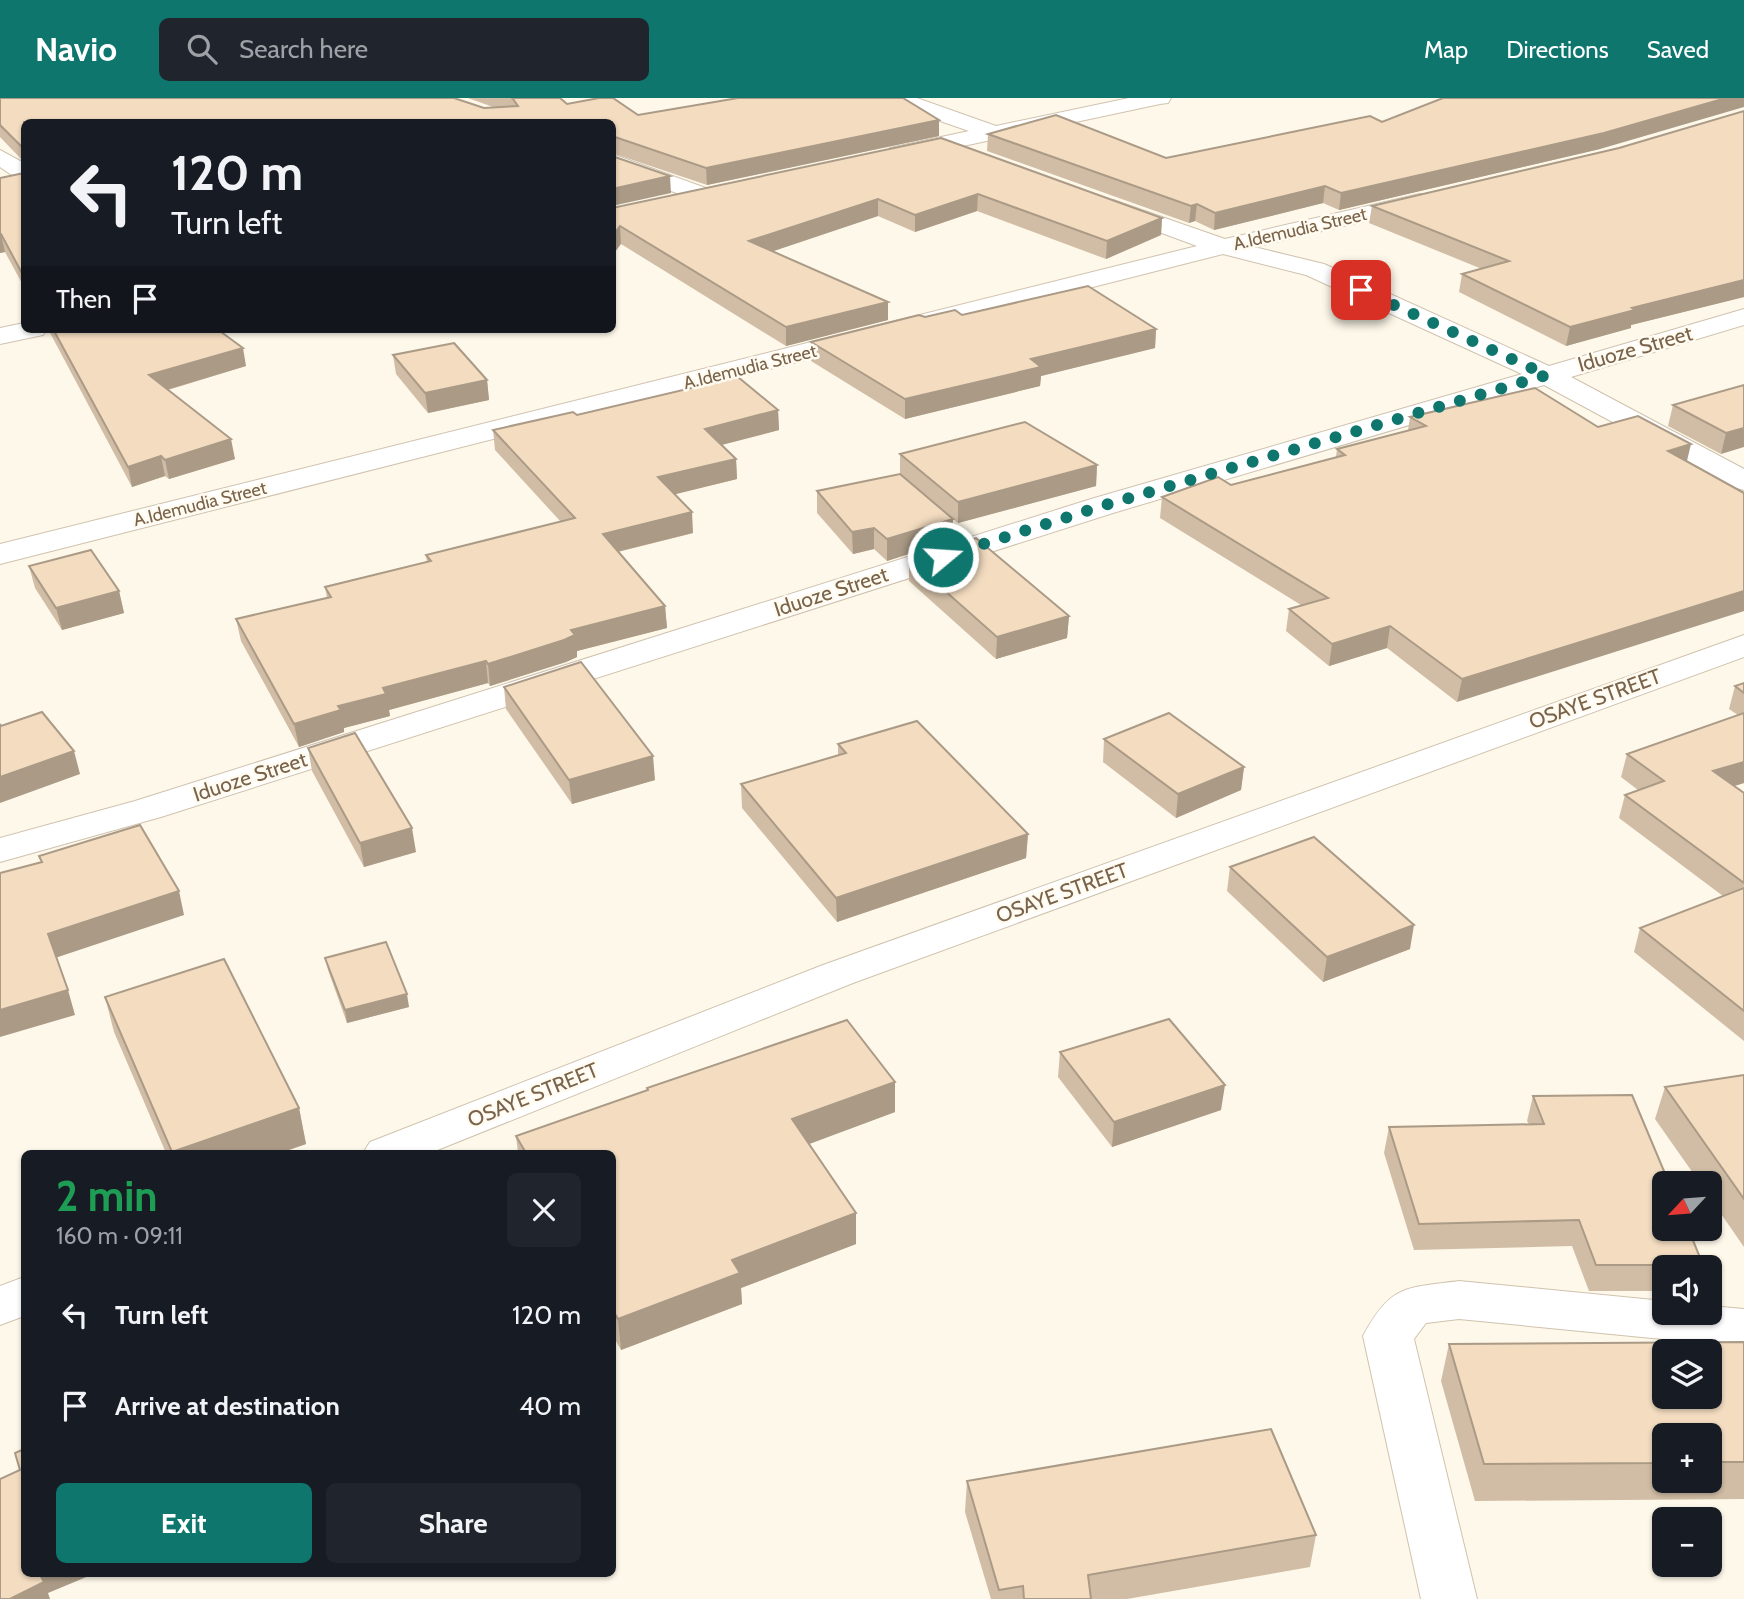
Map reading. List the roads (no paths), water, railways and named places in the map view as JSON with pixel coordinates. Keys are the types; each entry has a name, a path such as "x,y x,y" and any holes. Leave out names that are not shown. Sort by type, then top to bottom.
{"street":[{"path":"896,98 992,132"},
{"path":"875,158 1160,98"},
{"path":"940,144 979,158"},
{"path":"0,157 21,171"},
{"path":"616,163 706,196"},
{"path":"666,205 732,190"},
{"name":"A.Idemudia Street","path":"0,554 1223,247 1448,194"},
{"path":"1094,200 1223,247 1315,269 1547,375 1744,481"},
{"name":"Iduoze Street","path":"0,850 148,809 1102,506 1744,317"},
{"path":"0,336 21,332"},
{"name":"OSAYE STREET","path":"394,1150 838,974 1744,645"},
{"path":"0,1306 21,1297"},
{"path":"1449,1599 1388,1336 1412,1306 1459,1300 1744,1328"}]}
